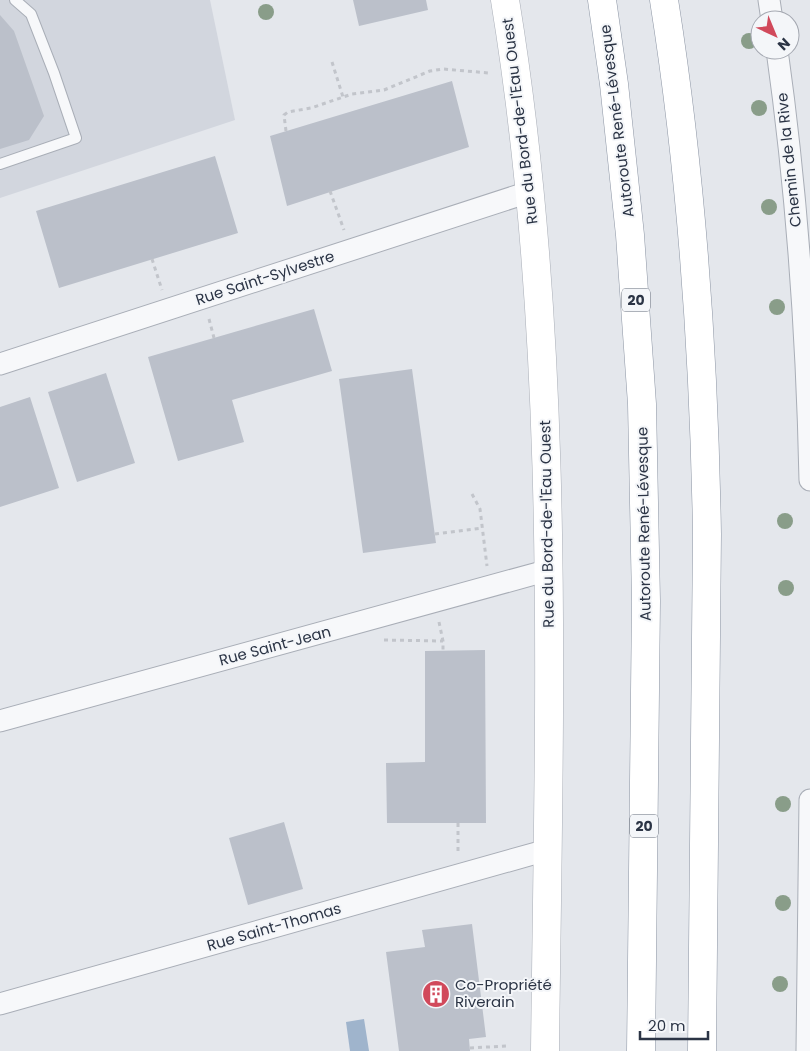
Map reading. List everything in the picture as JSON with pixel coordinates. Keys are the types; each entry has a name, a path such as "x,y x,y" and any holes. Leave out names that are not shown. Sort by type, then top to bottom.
{"main road":[{"name":"Rue du Bord-de-l'Eau Ouest","path":"505,0 529,192 542,343 547,459 550,719 545,1051"},
{"name":"Autoroute René-Lévesque","path":"602,0 614,84 630,226 642,404 646,601 641,1051"},
{"path":"664,0 676,81 694,253 706,483 702,1051"}],"street":[{"name":"Chemin de la Rive","path":"778,60 795,217 805,355 810,480"},
{"name":"Rue Saint-Sylvestre","path":"0,364 529,192"},
{"name":"Rue Saint-Jean","path":"0,721 549,570"},
{"path":"807,1051 810,800"},
{"name":"Rue Saint-Thomas","path":"0,1004 547,850"}],"lane":[{"path":"0,164 76,138 31,14 15,0"}],"path":[{"path":"332,62 343,97"},
{"path":"286,131 284,115 288,112 311,108 343,97 384,90 437,70 489,73"},
{"path":"330,192 352,250"},
{"path":"152,259 168,310"},
{"path":"472,494 480,509 490,586"},
{"path":"435,534 482,528"},
{"path":"434,602 443,641 443,651"},
{"path":"379,640 443,641"},
{"path":"458,823 458,875"},
{"path":"470,1048 506,1046"}],"shaded area":[{"path":"0,0 210,0 235,120 0,198"}],"water":[{"path":"364,1019 369,1051 350,1051 346,1022"}],"building":[{"path":"353,0 426,0 428,10 359,26"},
{"path":"0,15 14,31 44,116 29,140 0,149"},
{"path":"452,81 469,147 287,206 270,136"},
{"path":"215,156 238,233 59,288 36,211"},
{"path":"314,309 332,371 232,400 244,442 178,461 148,357"},
{"path":"412,369 436,543 363,553 339,379"},
{"path":"106,373 135,463 77,482 48,392"},
{"path":"30,397 59,488 0,507 0,407"},
{"path":"485,650 486,823 387,823 386,763 425,762 425,651"},
{"path":"284,822 303,889 248,905 229,838"},
{"name":"Co-Propriété Riverain","path":"472,924 486,1037 469,1039 470,1051 399,1051 386,952 425,947 422,930"}],"place":[{"name":"Co-Propriété Riverain","path":"436,994"}]}
